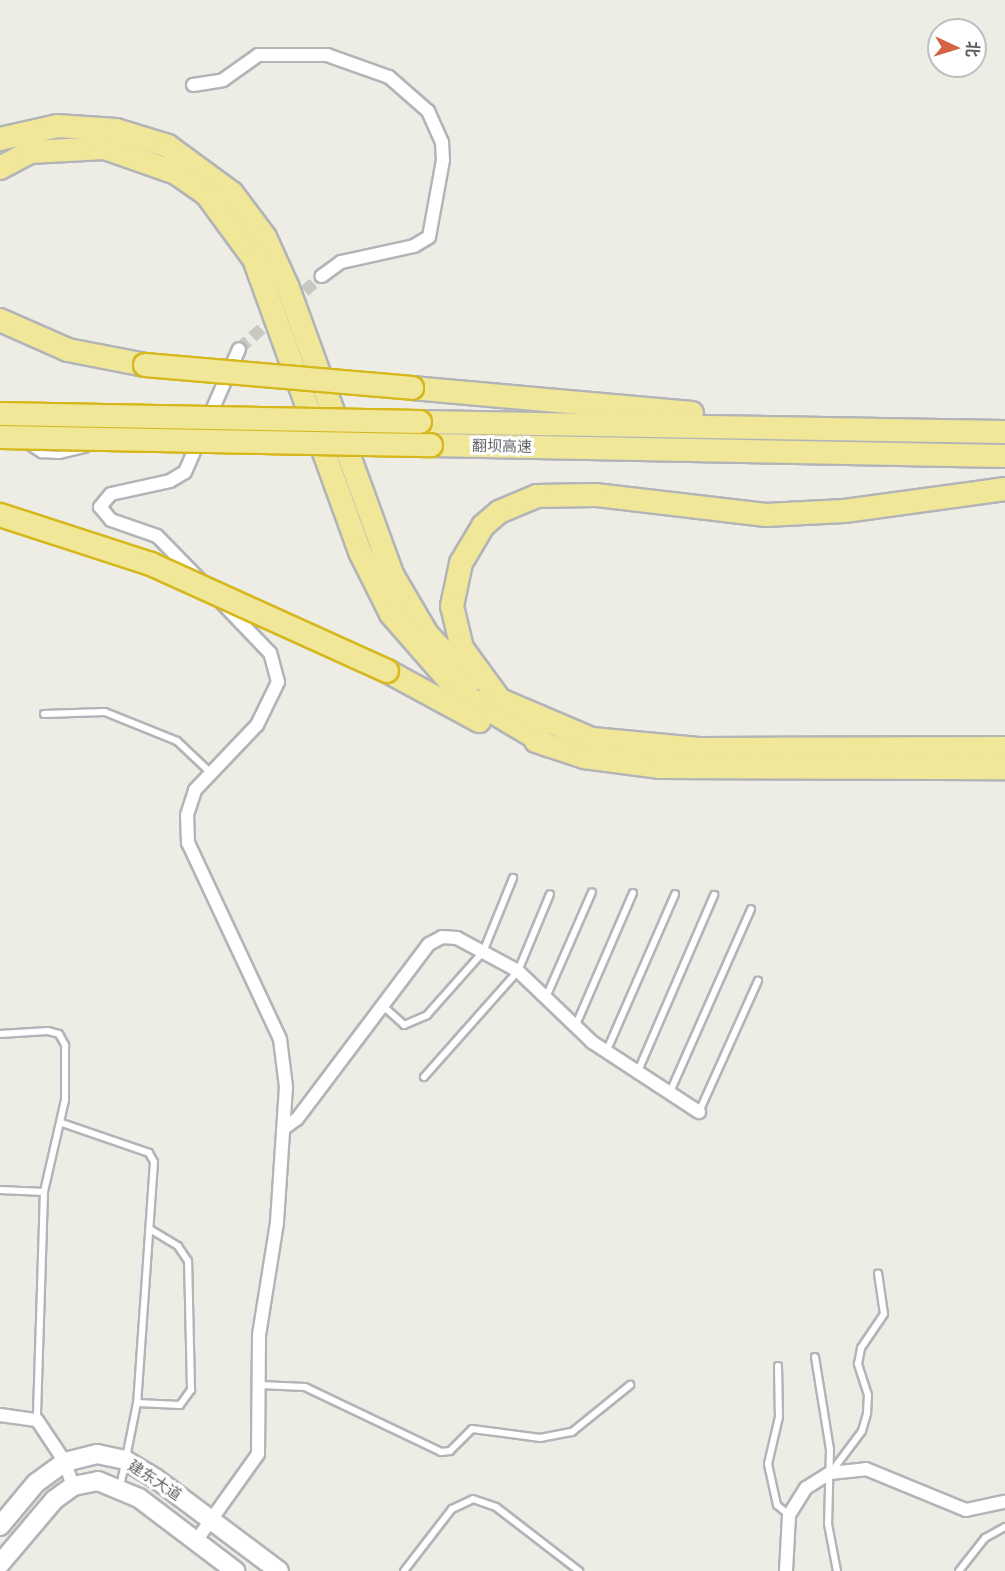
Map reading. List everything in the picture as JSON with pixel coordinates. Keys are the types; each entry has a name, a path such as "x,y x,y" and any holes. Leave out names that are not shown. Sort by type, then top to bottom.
{"highway":[{"path":"0,139 57,126 116,130 168,147 232,193 265,237 284,279 398,586 447,657 500,700 558,728 626,744 1005,748"},
{"path":"0,168 30,152 105,148 176,173 207,195 233,225 258,268 360,552 391,614 459,692 548,745"},
{"path":"0,320 68,350 145,365 884,430"},
{"name":"翻坝高速","path":"4,424 420,422 1005,432"},
{"name":"翻坝高速","path":"4,424 431,445 1005,456"},
{"path":"500,700 462,648 452,606 470,544 483,526 517,502 576,494 728,514 805,514 1005,489"},
{"path":"0,515 151,564 387,670 487,726 584,757 660,767 1005,768"}],"street":[{"path":"193,85 223,80 258,55 327,55 389,77 428,111 442,142 443,160 429,237 414,246 341,262 321,276"},
{"path":"196,1541 258,1454 260,1335 277,1222 286,1087 280,1039 188,843 189,802 211,773 236,752 268,710 278,682 275,661 157,537 111,520 100,507 111,494 178,478 195,455 239,349"},
{"path":"283,1129 297,1119 382,1005 435,939 457,938 518,971 547,995 575,1027 669,1095 699,1112"},
{"path":"0,1415 37,1420 65,1462 73,1486 54,1500 0,1564"},
{"name":"建东大道","path":"0,1526 36,1483 65,1462 97,1454 125,1460 212,1520 279,1571"},
{"path":"786,1571 789,1515 806,1488 830,1473 866,1470 966,1510 1005,1502"},
{"name":"建东大道","path":"73,1486 98,1481 120,1487 235,1571"}],"lane":[{"path":"4,424 41,454 106,447 195,455"},
{"path":"44,714 105,712 177,741 211,773"},
{"path":"382,1005 404,1025 427,1015 483,952 513,878"},
{"path":"547,995 591,892"},
{"path":"575,1027 633,893"},
{"path":"424,1077 518,971 550,894"},
{"path":"607,1050 675,894"},
{"path":"638,1071 714,896"},
{"path":"669,1095 751,909"},
{"path":"699,1112 758,981"},
{"path":"0,1034 59,1034 65,1045 62,1123 44,1192 37,1420"},
{"path":"62,1123 90,1129 152,1156 150,1229 137,1403 120,1487"},
{"path":"0,1190 44,1192"},
{"path":"137,1403 180,1405 191,1390 188,1261 178,1246 150,1229"},
{"path":"830,1473 862,1431 867,1413 868,1395 858,1364 861,1348 884,1314 878,1273"},
{"path":"815,1358 830,1473 828,1524 837,1571"},
{"path":"778,1366 779,1417 768,1464 777,1505 789,1515"},
{"path":"260,1385 305,1387 441,1452 450,1450 472,1429 540,1438 572,1432 630,1385"},
{"path":"404,1571 452,1509 474,1499 496,1507 579,1571"},
{"path":"959,1571 985,1538 1005,1527"}],"tunnel":[{"path":"291,303 322,276"},
{"path":"239,349 278,314"}]}
